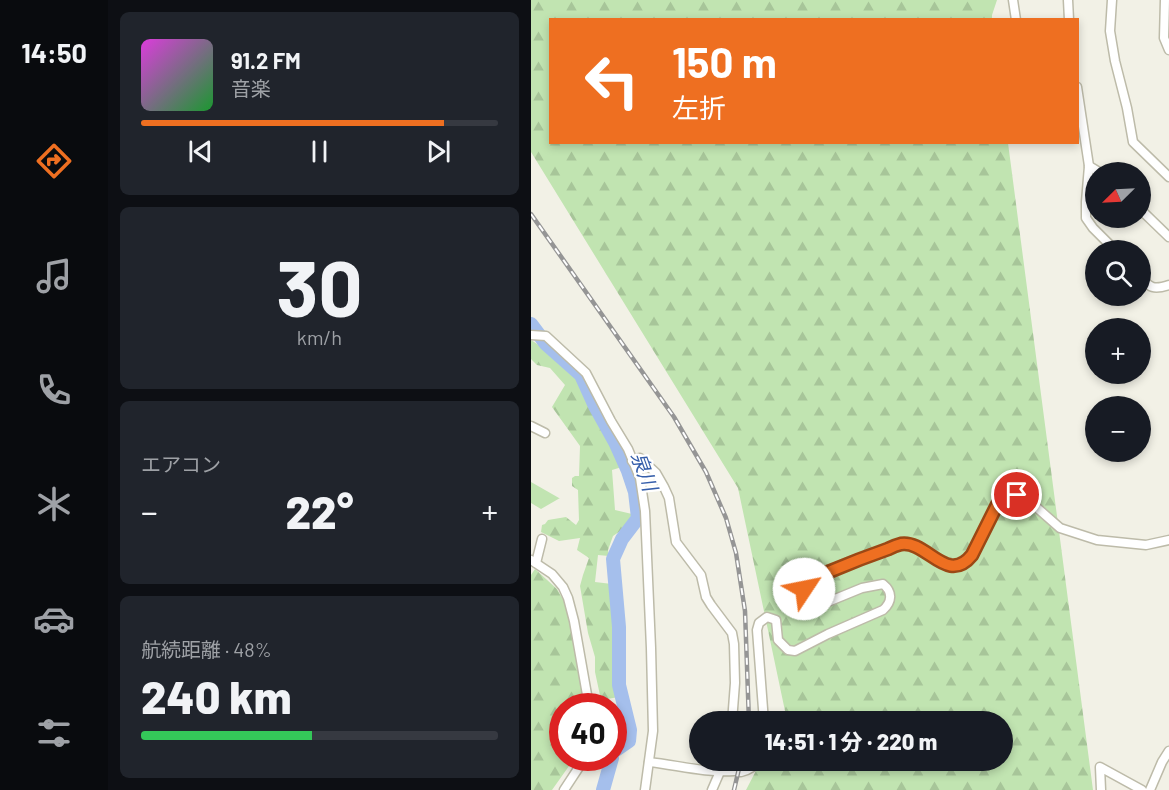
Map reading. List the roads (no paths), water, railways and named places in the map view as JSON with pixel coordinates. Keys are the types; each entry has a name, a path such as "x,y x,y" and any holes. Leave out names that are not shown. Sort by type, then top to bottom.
{"street":[{"path":"1013,0 1016,18"},
{"path":"1068,0 1069,18"},
{"path":"1112,0 1110,31 1133,142 1169,177"},
{"path":"1165,0 1164,38 1169,50"},
{"path":"1079,100 1088,162"},
{"path":"1151,220 1169,237"},
{"path":"1093,228 1105,240"},
{"path":"1151,287 1159,289 1169,285"},
{"path":"531,335 546,336 586,374 627,449 640,478 645,511 653,731 645,790"},
{"path":"531,426 545,433"},
{"path":"632,460 640,458 655,473 664,487 669,498 676,542 701,575 706,597 732,633 735,682 733,711"},
{"path":"763,711 757,630 759,623 767,617 776,620 778,640 788,650 795,651 883,610 891,599 883,584 862,588 818,606 809,603 805,597 804,589 809,582 862,557 903,543 926,551 936,560 947,565 966,562 972,555 998,503 1009,496 1017,495 1027,499 1060,528 1097,540 1146,545 1169,540"},
{"path":"542,539 533,561 552,574 563,587 568,598 575,621 587,693"},
{"path":"1150,790 1169,750"},
{"path":"649,762 673,764 697,770 747,771"},
{"path":"1101,790 1100,767 1142,790"},
{"path":"564,790 576,771"},
{"path":"713,790 721,772"}],"waterway":[{"name":"泉川","path":"531,324 546,344 581,375 615,442 635,492 638,518 622,539 613,559 619,627 621,693"},
{"name":"泉川","path":"627,718 630,730 627,742"},
{"name":"泉川","path":"603,790 608,771"}],"railway":[{"path":"531,214 674,417 706,472 726,518 736,553 745,611 749,711"},
{"path":"734,790 738,771"}]}
